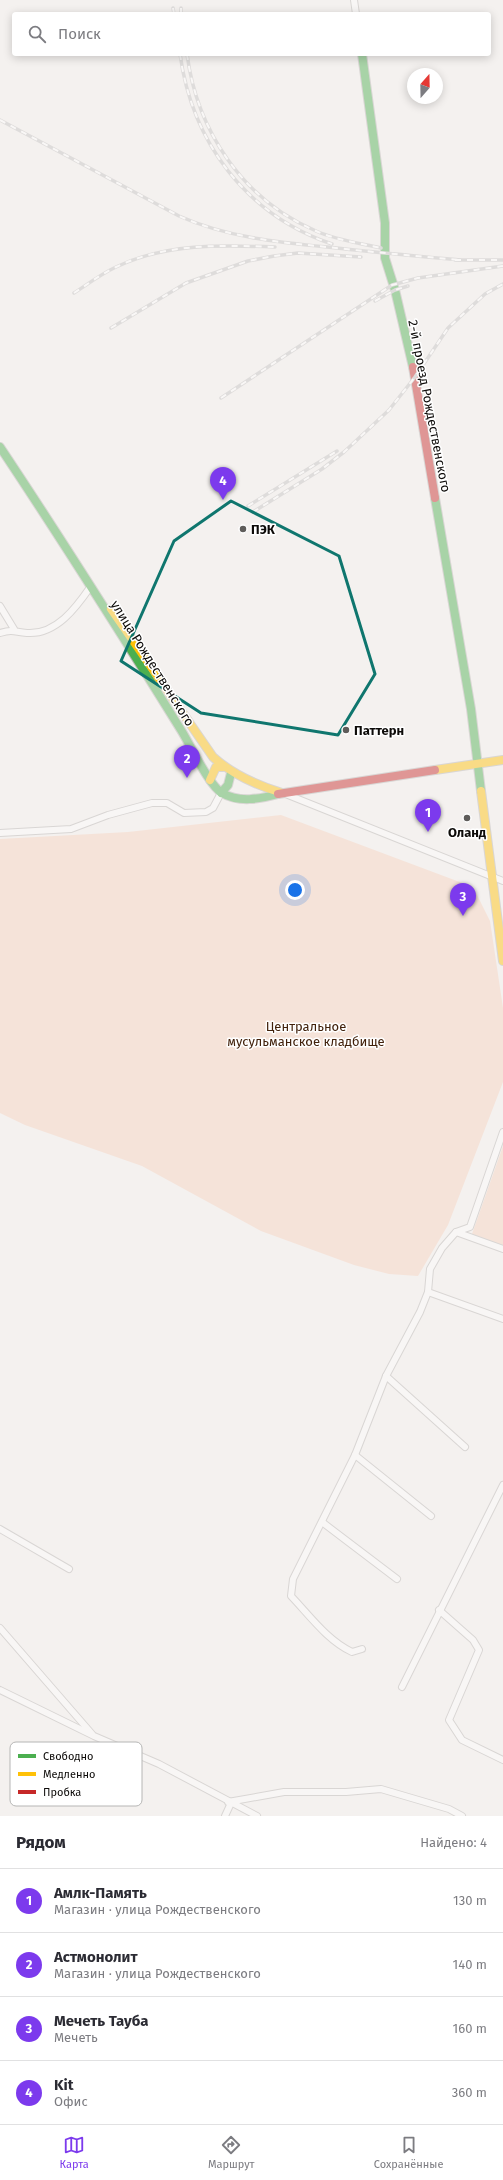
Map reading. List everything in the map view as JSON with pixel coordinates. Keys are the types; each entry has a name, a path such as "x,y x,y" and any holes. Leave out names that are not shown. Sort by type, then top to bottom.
{"main road":[{"name":"2-й проезд Рождественского","path":"362,56 385,223 385,258 395,290 415,377 472,710 503,961"},
{"name":"улица Рождественского","path":"0,447 73,556 190,744 210,780 221,793"},
{"path":"73,556 213,757 231,773 262,787 283,793"},
{"path":"231,773 228,785 221,793 238,798 258,799 283,793 503,760"},
{"path":"210,780 216,767 223,767"}],"street":[{"path":"354,0 356,12"},
{"path":"0,633 14,629 28,633 52,629 80,603 91,586"},
{"path":"0,606 14,629"},
{"path":"0,833 70,829 108,815 152,804 167,803 184,813 206,812 213,808 221,793"},
{"path":"283,793 503,881"},
{"path":"362,1650 352,1652 341,1647 328,1636 291,1596 293,1579 355,1456 386,1376 420,1312 428,1292 430,1269 442,1248 456,1232 470,1227 503,1132"},
{"path":"456,1232 503,1249"},
{"path":"428,1292 503,1319"},
{"path":"386,1376 465,1447"},
{"path":"355,1456 431,1516"},
{"path":"402,1687 439,1610 468,1557 503,1485"},
{"path":"322,1522 397,1579"},
{"path":"0,1530 69,1569"},
{"path":"439,1610 473,1640 479,1650 449,1720 462,1740 503,1760"},
{"path":"0,1628 94,1736"},
{"path":"0,1690 108,1742"},
{"path":"142,1757 159,1764 257,1816"},
{"path":"230,1803 284,1792 346,1792 381,1789 449,1809 462,1816"},
{"path":"225,1816 230,1803"}],"highlighted area":[{"path":"231,501 339,556 375,674 338,735 201,713 121,661 174,541"}],"green space":[{"name":"Центральное мусульманское кладбище","path":"281,815 473,887 490,921 503,1008 503,1082 448,1225 418,1276 389,1274 354,1265 261,1231 142,1166 25,1125 0,1113 0,839 128,832"},
{"path":"503,1146 503,1246 472,1234"}],"railway":[{"path":"173,8 174,12"},
{"path":"180,56 186,86 197,117 211,145 228,171 249,194 274,214 301,231 332,244"},
{"path":"187,56 192,82 201,110 213,136 228,160 246,182 266,201 290,218 316,231 340,239 381,248"},
{"path":"0,120 179,216 215,229 252,238 289,243 460,260"},
{"path":"74,293 116,267 154,253 194,247 214,246 275,247"},
{"path":"111,328 186,283 248,261 298,253 361,257"},
{"path":"455,260 503,260"},
{"path":"221,398 392,285 418,278 503,266"},
{"path":"253,512 322,469 344,452 389,410 415,377 448,328 485,294 503,284"},
{"path":"375,301 395,290 408,286"},
{"path":"248,506 337,451"}],"traffic: fast":[{"path":"362,56 385,223 385,258 395,290 413,367"},
{"path":"0,447 114,623 181,730 211,782 222,793 235,798 257,799 278,794"},
{"path":"435,498 471,709 481,791"},
{"path":"221,793 228,785 231,773"}],"traffic: slow":[{"path":"111,609 213,757 245,779 282,793"},
{"path":"435,770 503,760"},
{"path":"210,780 216,767 223,767"},
{"path":"481,791 503,961"}],"traffic: jam":[{"path":"413,367 435,498"},
{"path":"278,794 435,770"}],"place":[{"name":"Kit","path":"223,500"},
{"name":"ПЭК","path":"243,529"},
{"name":"Паттерн","path":"346,730"},
{"name":"Астмонолит","path":"187,778"},
{"name":"Оланд","path":"467,818"},
{"name":"Амлк-Память","path":"428,832"},
{"name":"Мечеть Тауба","path":"463,916"}]}
